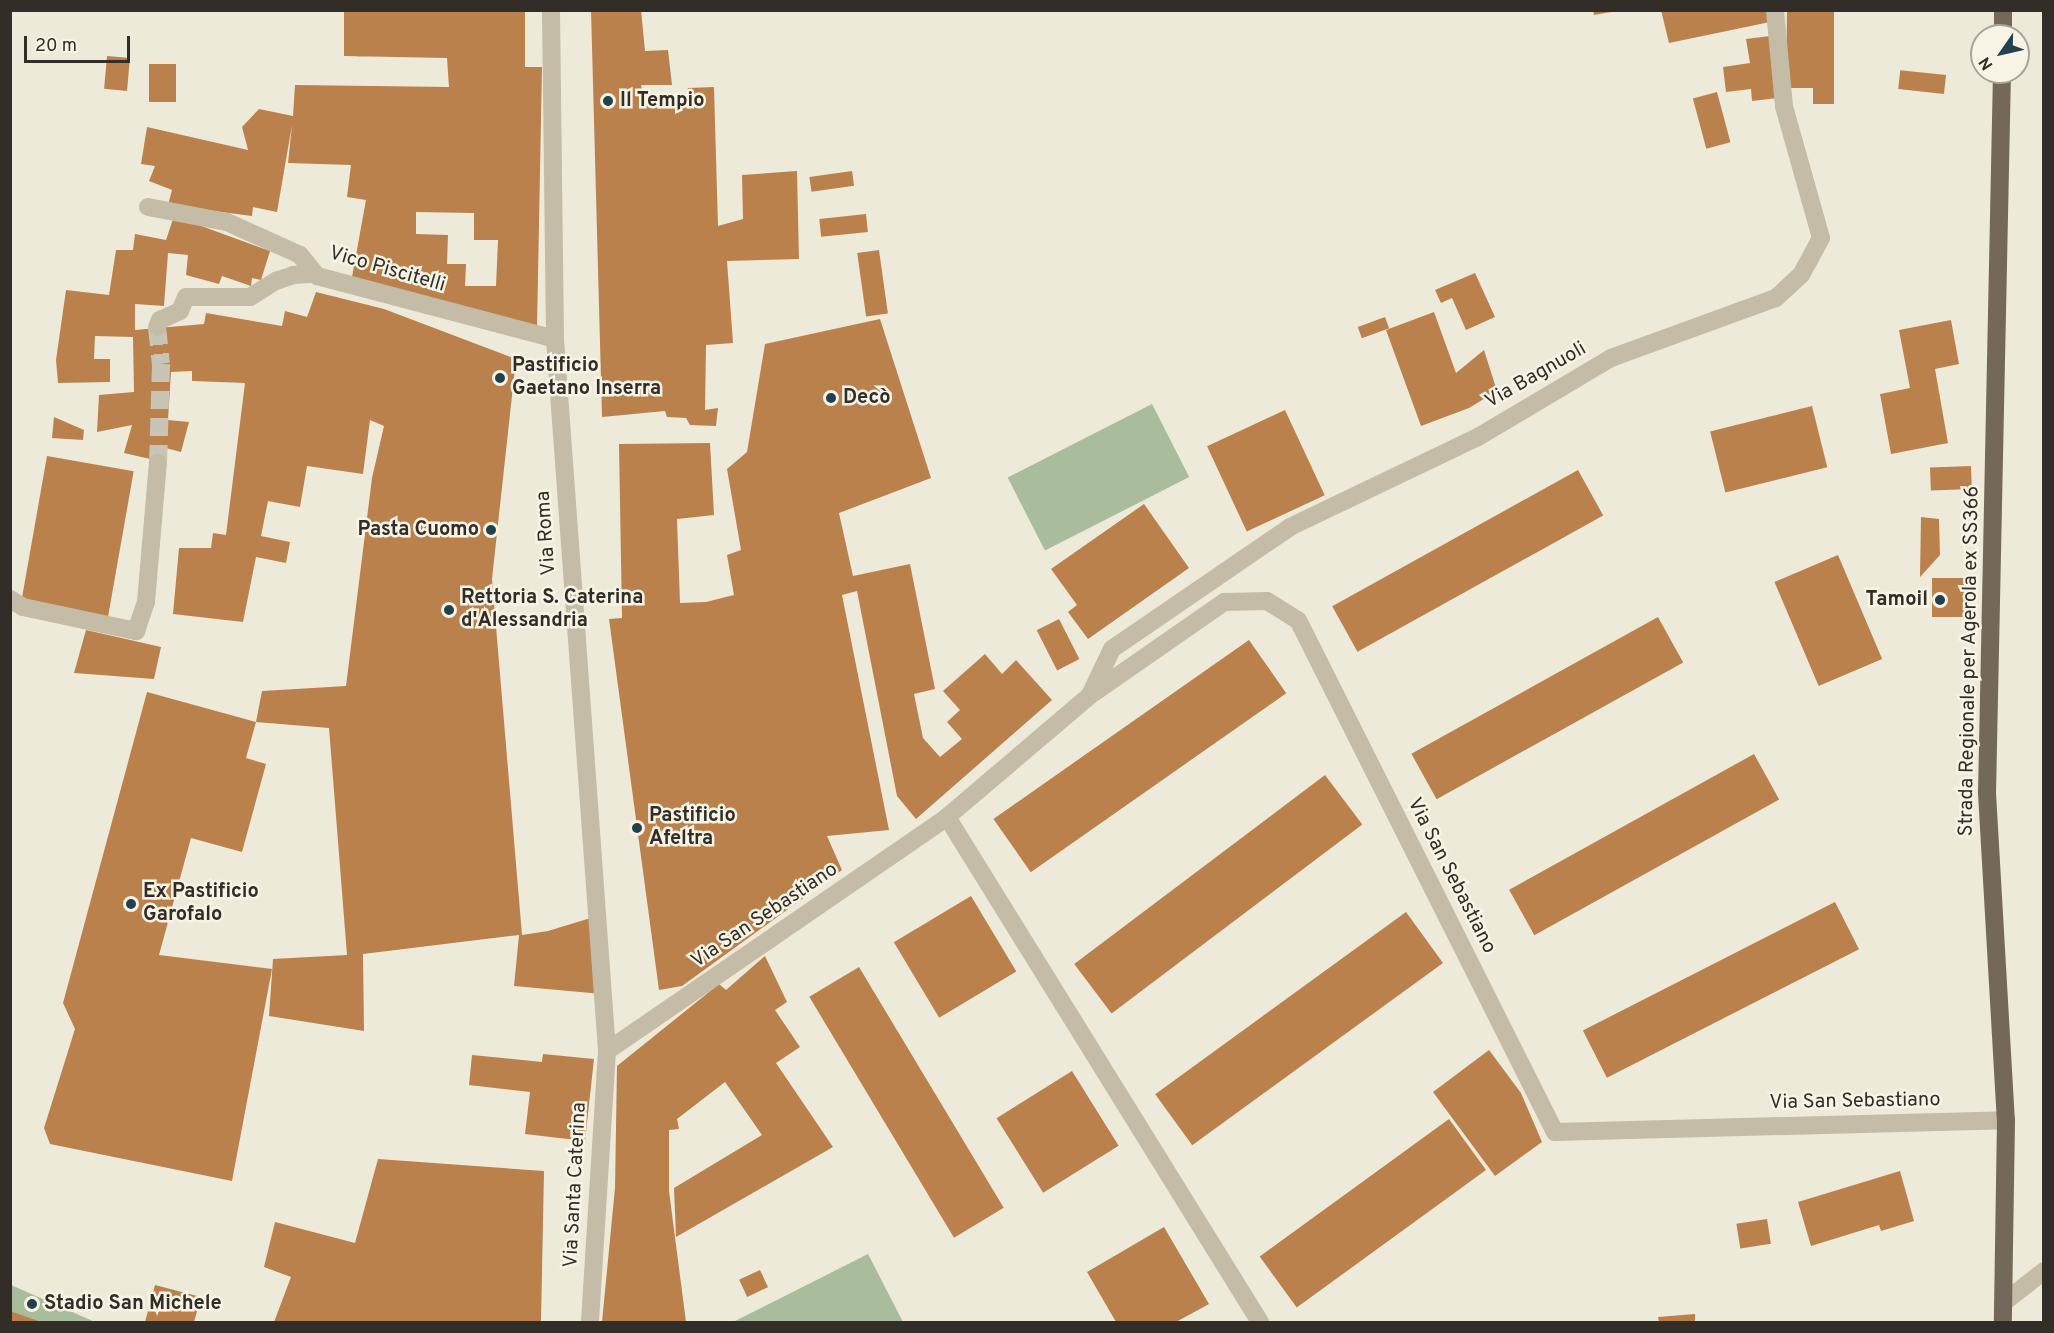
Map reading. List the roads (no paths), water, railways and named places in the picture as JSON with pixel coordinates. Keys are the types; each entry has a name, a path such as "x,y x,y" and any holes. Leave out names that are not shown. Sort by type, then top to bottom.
{"main road":[{"name":"Strada Regionale per Agerola ex SS366","path":"2002,84 1987,793 2006,1120 2003,1323"}],"street":[{"name":"Via Roma","path":"551,10 555,339 607,1051"},
{"name":"Via Bagnuoli","path":"1089,696 1112,649 1290,527 1478,437 1611,358 1776,298 1801,275 1821,238 1784,106 1775,10"},
{"name":"Vico Piscitelli","path":"148,207 227,222 300,255 315,274 555,339"},
{"path":"157,327 160,320 180,311 186,297 250,297 276,281 293,275 315,274"},
{"path":"10,599 23,607 136,631 146,602 158,463"},
{"name":"Via San Sebastiano","path":"607,1051 947,817 1089,696 1224,602 1267,601 1298,620 1555,1132 2006,1120"},
{"path":"947,817 1260,1323"},
{"name":"Via Santa Caterina","path":"590,1323 607,1051"},
{"path":"2003,1303 2043,1271"}],"tunnel":[{"path":"157,327 161,364 158,463"}],"place":[{"name":"Il Tempio","path":"608,101"},
{"name":"Pastificio Gaetano Inserra","path":"500,378"},
{"name":"Decò","path":"831,398"},
{"name":"Pasta Cuomo","path":"491,530"},
{"name":"Tamoil","path":"1940,600"},
{"name":"Rettoria S. Caterina d'Alessandria","path":"449,610"},
{"name":"Pastificio Afeltra","path":"637,828"},
{"name":"Ex Pastificio Garofalo","path":"131,904"},
{"name":"Stadio San Michele","path":"32,1304"}]}
